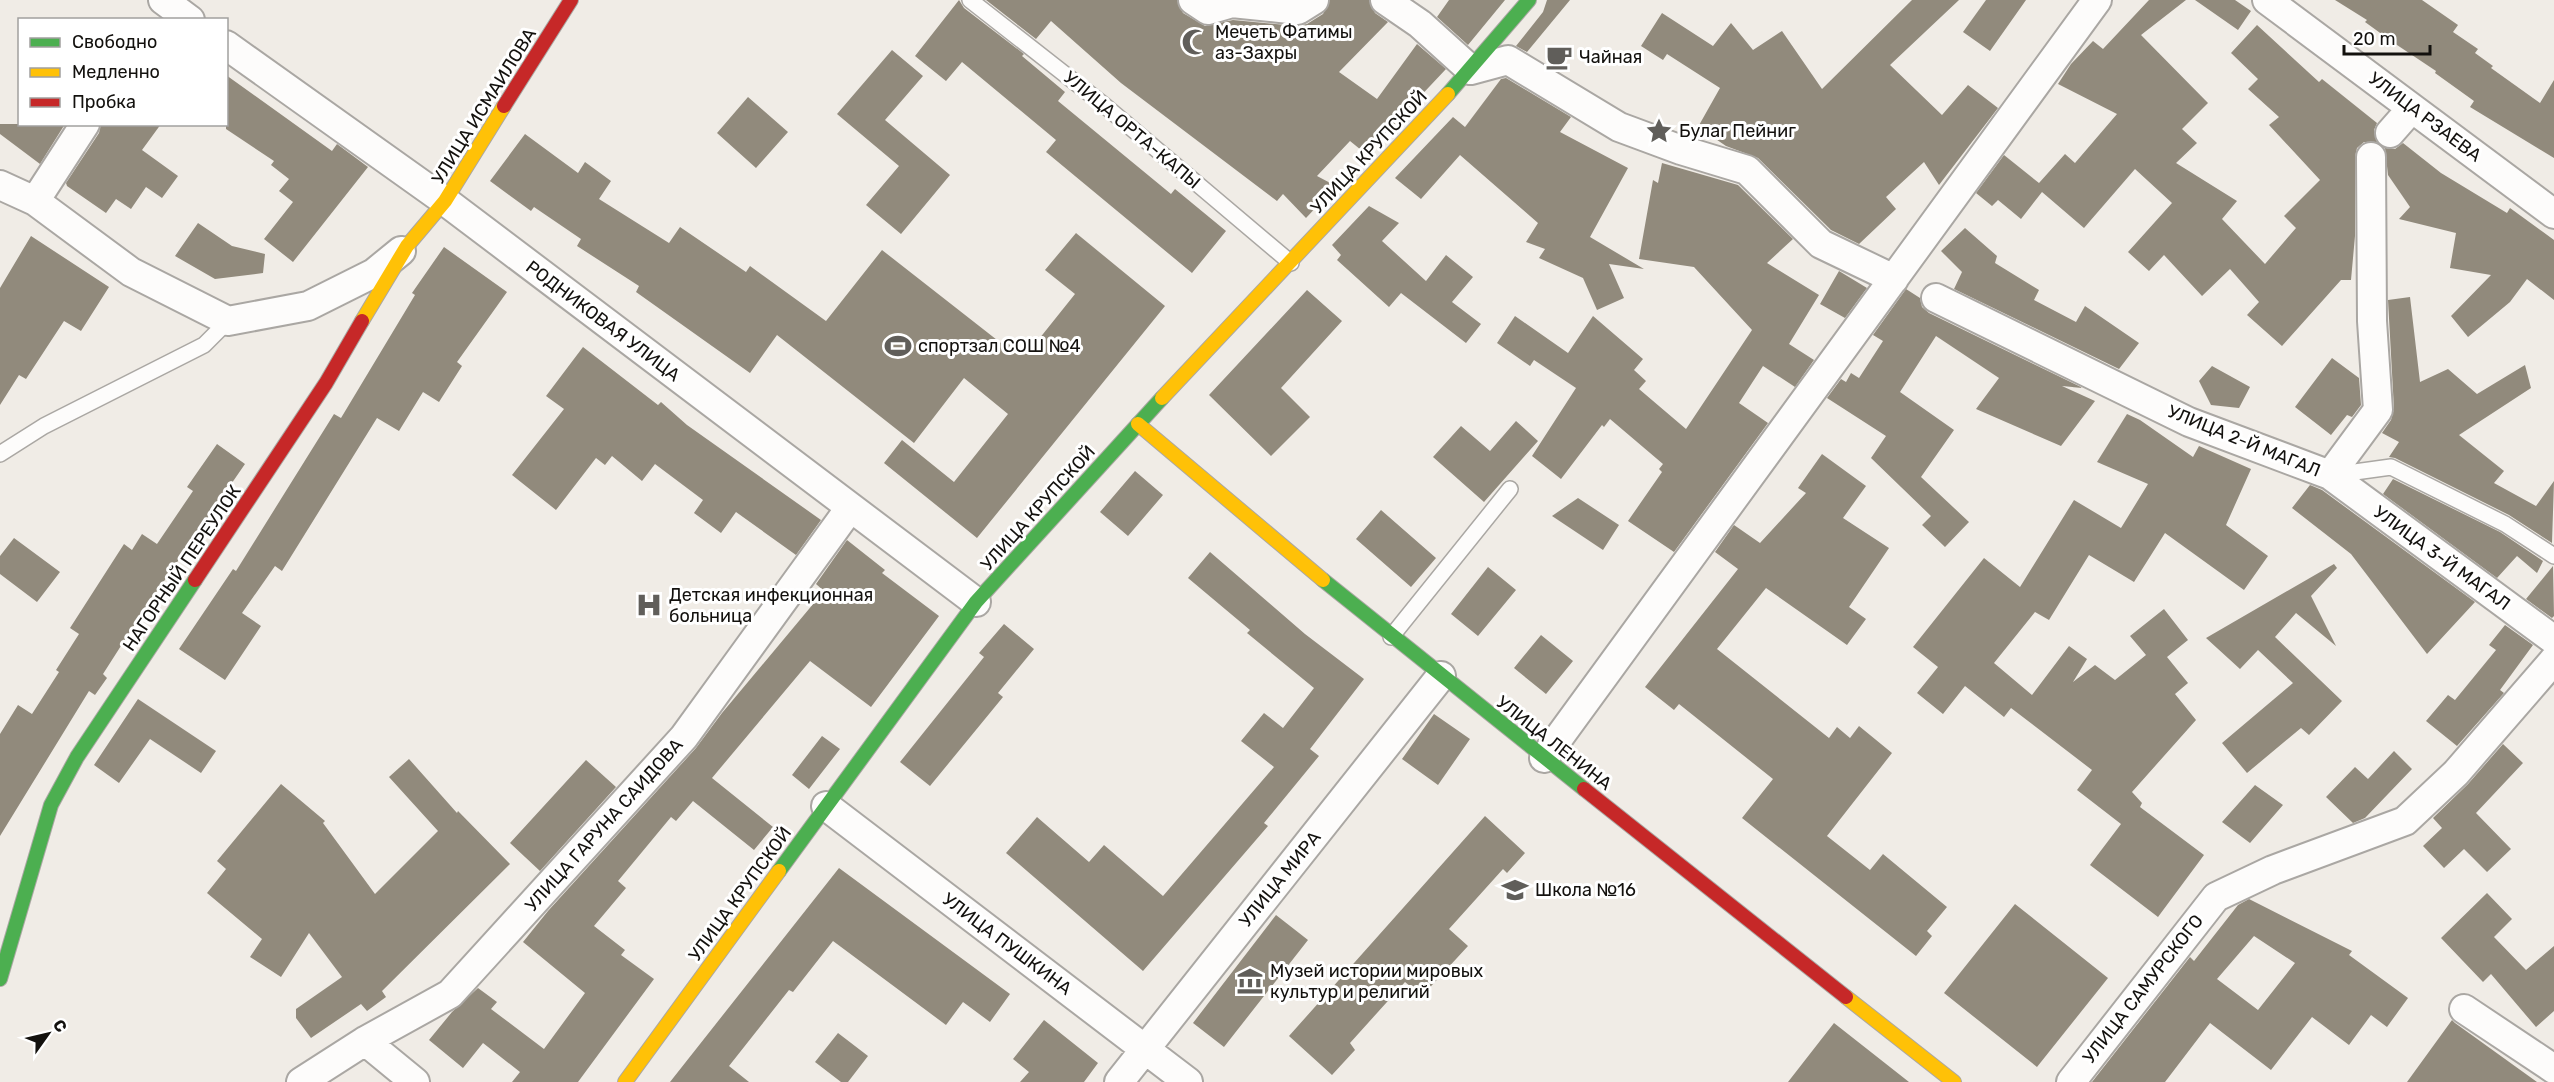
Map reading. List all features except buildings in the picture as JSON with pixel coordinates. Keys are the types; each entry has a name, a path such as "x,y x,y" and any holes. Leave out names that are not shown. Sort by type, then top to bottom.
{"street":[{"name":"УЛИЦА ИСМАИЛОВА","path":"445,201 571,0"},
{"path":"1206,3 1232,3 1298,10 1314,0"},
{"path":"1385,0 1420,24 1471,70 1508,60 1619,127 1681,150 1747,170 1821,244 1893,279"},
{"name":"УЛИЦА КРУПСКОЙ","path":"625,1082 976,602 1138,424 1471,70 1528,0"},
{"path":"1544,758 2097,0"},
{"name":"УЛИЦА РЗАЕВА","path":"2267,0 2554,214"},
{"path":"163,5 186,18"},
{"name":"РОДНИКОВАЯ УЛИЦА","path":"228,46 445,201 976,602"},
{"path":"2390,133 2412,108"},
{"path":"35,201 84,126"},
{"path":"2330,475 2378,410 2372,321 2371,157"},
{"path":"0,185 35,201 131,272 228,321 308,306 374,273 407,246"},
{"name":"НАГОРНЫЙ ПЕРЕУЛОК","path":"0,979 51,805 77,757 326,383 407,246 445,201"},
{"name":"УЛИЦА 2-Й МАГАЛ","path":"1936,298 2189,422 2330,475"},
{"name":"УЛИЦА ЛЕНИНА","path":"1138,424 1391,637 1954,1082"},
{"name":"УЛИЦА 3-Й МАГАЛ","path":"2330,475 2554,640"},
{"name":"УЛИЦА ГАРУНА САИДОВА","path":"301,1082 365,1041 450,994 684,737 850,507"},
{"name":"УЛИЦА САМУРСКОГО","path":"2071,1082 2186,932 2216,897 2274,870 2405,821 2456,772 2554,660"},
{"name":"УЛИЦА МИРА","path":"1119,1082 1441,676"},
{"name":"УЛИЦА ПУШКИНА","path":"826,806 1188,1082"},
{"path":"2464,1009 2554,1069"},
{"path":"365,1041 415,1082"}],"lane":[{"name":"УЛИЦА ОРТА-КАПЫ","path":"970,0 1104,105 1291,263"},
{"path":"0,454 44,426 204,345 228,321"},
{"name":"УЛИЦА 2-Й МАГАЛ","path":"2330,475 2391,467 2505,524 2554,556"},
{"path":"1391,637 1510,489"}],"traffic: fast":[{"path":"1448,94 1529,0"},
{"path":"779,871 976,602 1162,398"},
{"path":"0,979 51,805 77,757 195,580"},
{"path":"1323,580 1584,789"}],"traffic: slow":[{"path":"1162,398 1448,94"},
{"path":"362,321 407,246 445,201 504,106"},
{"path":"1138,424 1323,580"},
{"path":"625,1082 779,871"},
{"path":"1846,997 1954,1082"}],"traffic: jam":[{"path":"504,106 571,0"},
{"path":"195,580 326,383 362,321"},
{"path":"1584,789 1846,997"}],"place":[{"name":"Мечеть Фатимы аз-Захры","path":"1195,42"},
{"name":"Чайная","path":"1559,57"},
{"name":"Булаг Пейниг","path":"1659,131"},
{"name":"спортзал СОШ №4","path":"898,346"},
{"name":"Детская инфекционная больница","path":"649,605"},
{"name":"Школа №16","path":"1515,890"},
{"name":"Музей истории мировых культур и религий","path":"1250,981"}]}
